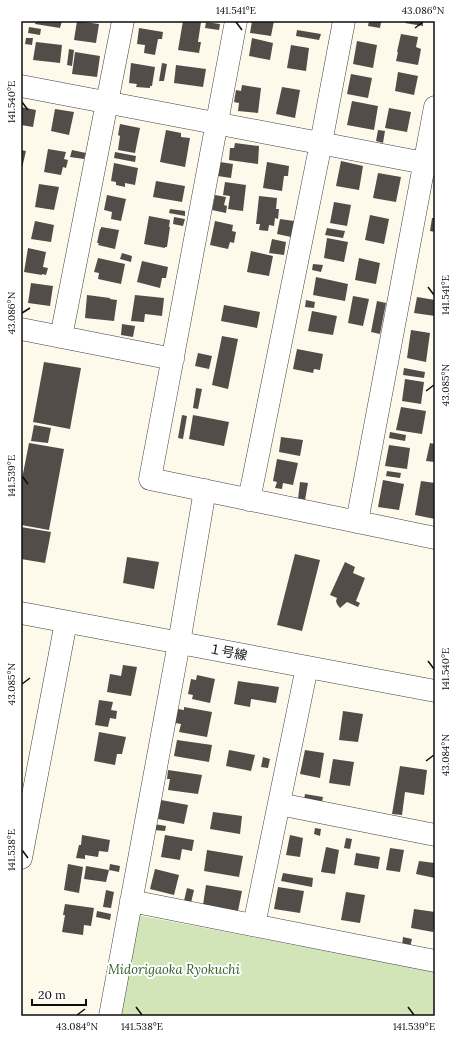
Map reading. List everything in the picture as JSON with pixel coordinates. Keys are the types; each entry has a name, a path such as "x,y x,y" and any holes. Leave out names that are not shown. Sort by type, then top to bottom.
{"street":[{"path":"61,337 124,21"},
{"path":"236,21 150,479 435,538"},
{"path":"249,500 344,21"},
{"path":"21,86 430,164"},
{"path":"357,522 430,164 435,107"},
{"path":"21,329 173,359"},
{"path":"110,1016 179,643 205,490"},
{"name":"１号線","path":"21,613 307,667 434,686"},
{"path":"21,858 24,823 66,622"},
{"path":"254,925 307,667"},
{"path":"279,804 435,835"},
{"path":"131,901 435,961"}],"green space":[{"name":"Midorigaoka Ryokuchi","path":"137,915 435,972 435,1016 119,1016"}],"building":[{"path":"36,21 62,21 60,28 35,24"},
{"path":"77,21 99,24 96,43 74,40"},
{"path":"183,21 201,22 198,42 201,42 199,53 178,50"},
{"path":"252,21 274,21 271,36 250,33"},
{"path":"369,21 383,21 382,23 381,22 380,28 368,26"},
{"path":"406,21 423,21 423,26 405,23"},
{"path":"206,22 220,24 219,30 205,28"},
{"path":"29,27 41,29 40,35 28,33"},
{"path":"139,28 163,32 162,39 158,39 155,55 144,53 145,45 137,44"},
{"path":"297,30 321,34 319,40 296,36"},
{"path":"401,34 418,37 416,47 421,49 418,65 396,61"},
{"path":"26,38 33,38 32,45 25,44"},
{"path":"252,38 273,43 270,60 249,56"},
{"path":"357,41 377,45 373,68 353,64"},
{"path":"36,42 62,45 60,63 33,60"},
{"path":"291,45 309,48 306,71 287,68"},
{"path":"69,49 74,50 72,66 67,65"},
{"path":"75,52 100,56 97,77 72,74"},
{"path":"131,63 155,67 152,86 150,86 150,88 136,87 137,84 129,83"},
{"path":"162,63 167,64 164,81 159,81"},
{"path":"176,65 206,69 203,87 174,83"},
{"path":"398,72 418,76 414,95 395,91"},
{"path":"351,74 372,78 368,98 347,94"},
{"path":"242,85 261,88 258,113 238,111 239,103 234,102 236,90 241,91"},
{"path":"282,87 300,90 295,118 276,114"},
{"path":"352,101 378,106 374,130 347,125"},
{"path":"21,107 36,110 33,127 21,125"},
{"path":"389,108 411,112 407,132 385,128"},
{"path":"55,109 74,112 69,135 51,131"},
{"path":"120,124 140,128 135,153 118,150"},
{"path":"166,130 181,133 181,137 190,138 185,167 160,162"},
{"path":"378,130 385,131 383,143 376,141"},
{"path":"235,143 259,146 258,164 229,160 230,148 234,148"},
{"path":"48,149 66,152 64,159 68,160 66,168 63,167 61,175 44,172"},
{"path":"21,150 26,151 22,168 21,168"},
{"path":"72,150 86,153 84,159 70,157"},
{"path":"115,152 136,156 135,162 114,158"},
{"path":"341,161 363,166 359,190 336,186"},
{"path":"220,162 233,164 231,178 218,176"},
{"path":"267,162 289,166 288,176 284,176 282,191 263,188"},
{"path":"114,163 138,168 135,185 125,183 125,187 116,185 116,182 111,181"},
{"path":"378,173 401,177 396,202 373,198"},
{"path":"156,181 185,186 182,202 153,197"},
{"path":"225,182 246,185 243,211 228,209 230,196 223,195"},
{"path":"39,184 59,187 54,210 35,207"},
{"path":"107,195 126,199 121,221 111,219 112,212 104,210"},
{"path":"215,195 226,197 224,205 227,206 226,213 212,210"},
{"path":"259,196 277,198 276,209 279,209 278,219 275,218 274,226 269,225 268,231 259,230 260,224 256,224"},
{"path":"334,202 351,205 347,226 330,223"},
{"path":"170,209 185,211 185,216 169,213"},
{"path":"370,215 389,219 384,244 365,240"},
{"path":"149,216 170,220 167,247 165,248 144,244"},
{"path":"174,217 185,219 183,226 173,224"},
{"path":"432,218 435,218 435,232 430,231"},
{"path":"280,219 294,221 291,237 277,234"},
{"path":"35,221 54,225 51,242 31,239"},
{"path":"215,221 233,225 232,231 236,232 234,243 230,242 228,249 210,245"},
{"path":"101,227 119,230 115,249 98,245 99,243 97,243"},
{"path":"327,228 345,231 343,238 325,235"},
{"path":"327,238 348,242 344,262 324,258"},
{"path":"272,239 286,242 284,255 269,253"},
{"path":"28,248 46,252 43,267 48,268 46,275 24,272"},
{"path":"251,251 273,256 269,276 247,272"},
{"path":"122,253 132,256 131,262 120,259"},
{"path":"98,258 125,264 121,284 98,279 99,273 94,272"},
{"path":"359,258 380,263 376,284 355,280"},
{"path":"142,261 168,267 166,278 162,278 160,288 137,282"},
{"path":"313,264 323,265 321,272 312,270"},
{"path":"316,277 348,284 345,301 313,295"},
{"path":"31,283 53,286 50,306 28,303"},
{"path":"87,295 117,300 114,321 85,318"},
{"path":"135,295 164,298 162,316 145,314 144,322 131,321"},
{"path":"353,296 369,299 363,326 348,323"},
{"path":"417,297 435,300 435,316 414,313"},
{"path":"306,300 315,302 314,308 305,307"},
{"path":"377,301 386,303 380,334 371,332"},
{"path":"224,305 260,312 257,328 221,321"},
{"path":"312,311 337,316 333,335 308,331"},
{"path":"122,324 135,326 133,337 121,335"},
{"path":"411,330 430,333 426,362 407,358"},
{"path":"222,336 238,339 228,389 212,385"},
{"path":"297,349 323,354 320,370 314,369 313,373 293,369"},
{"path":"198,353 212,356 209,369 195,366"},
{"path":"44,362 81,368 70,429 33,422"},
{"path":"404,368 425,372 424,378 403,375"},
{"path":"405,379 424,382 421,404 402,401"},
{"path":"196,388 202,389 198,409 193,408"},
{"path":"401,407 426,411 422,434 396,430"},
{"path":"182,415 187,416 183,439 178,438"},
{"path":"193,415 229,422 224,446 189,439"},
{"path":"34,425 51,428 48,443 31,441"},
{"path":"390,432 406,435 405,441 389,438"},
{"path":"281,437 303,440 300,456 279,452"},
{"path":"29,443 64,449 49,530 21,525 21,484"},
{"path":"430,443 435,444 435,462 426,461"},
{"path":"389,445 410,448 407,469 385,466"},
{"path":"277,459 298,463 293,485 283,483 282,489 275,488 277,482 273,481"},
{"path":"387,471 401,473 400,478 386,476"},
{"path":"383,480 404,484 399,510 378,507"},
{"path":"421,481 435,483 435,519 415,515"},
{"path":"300,482 308,483 305,500 298,499"},
{"path":"21,527 51,532 45,563 21,559"},
{"path":"295,554 320,560 302,631 277,625"},
{"path":"127,557 159,562 154,589 123,583"},
{"path":"345,562 355,567 353,573 365,578 356,601 360,603 358,607 347,602 340,608 336,601 337,598 330,595"},
{"path":"123,665 137,667 131,696 107,692 110,674 121,676"},
{"path":"197,675 215,679 210,703 192,699 193,695 188,694 191,679 196,680"},
{"path":"238,681 279,687 276,703 251,699 250,707 234,704"},
{"path":"99,700 113,702 111,710 117,711 116,719 110,718 108,727 95,725"},
{"path":"184,707 212,712 207,737 179,732 181,724 175,723 178,709 184,710"},
{"path":"343,711 363,714 358,742 339,740"},
{"path":"99,732 126,737 122,754 117,754 115,765 94,761"},
{"path":"177,740 212,745 209,762 174,756"},
{"path":"229,750 255,755 251,771 226,766"},
{"path":"305,750 324,753 320,778 300,774"},
{"path":"263,757 270,759 268,768 261,767"},
{"path":"333,759 354,762 350,786 329,783"},
{"path":"400,766 427,770 424,795 405,792 402,815 392,814"},
{"path":"168,770 202,775 198,794 168,790 170,779 167,779"},
{"path":"305,794 323,797 322,802 304,800"},
{"path":"161,800 188,805 184,824 158,819"},
{"path":"213,812 242,816 240,834 210,829"},
{"path":"154,824 166,826 165,831 153,830"},
{"path":"315,828 321,829 320,836 314,834"},
{"path":"82,835 110,840 108,852 99,851 98,857 85,855 85,859 76,858 79,845 81,845"},
{"path":"165,835 194,840 192,851 182,849 180,860 161,857"},
{"path":"290,835 303,838 300,857 286,855"},
{"path":"346,838 352,839 350,849 344,848"},
{"path":"326,847 339,850 335,874 321,872"},
{"path":"390,848 404,850 400,872 386,870"},
{"path":"207,850 243,856 239,877 204,871"},
{"path":"356,853 380,857 378,869 354,865"},
{"path":"419,861 435,863 435,878 416,874"},
{"path":"68,864 83,867 79,893 64,890"},
{"path":"110,864 120,866 119,872 109,870"},
{"path":"86,866 109,870 106,882 84,879"},
{"path":"155,869 179,875 174,895 150,889"},
{"path":"283,873 313,878 312,887 281,881"},
{"path":"206,885 242,891 238,911 203,905"},
{"path":"278,887 304,891 300,913 274,909"},
{"path":"187,888 194,890 190,907 183,905"},
{"path":"106,890 114,892 111,908 103,907"},
{"path":"346,892 365,895 360,923 341,920"},
{"path":"65,904 94,908 91,926 84,925 83,935 62,932"},
{"path":"414,909 435,912 433,932 411,928"},
{"path":"97,911 111,914 110,920 96,917"},
{"path":"403,937 412,939 410,947 402,946"}]}
